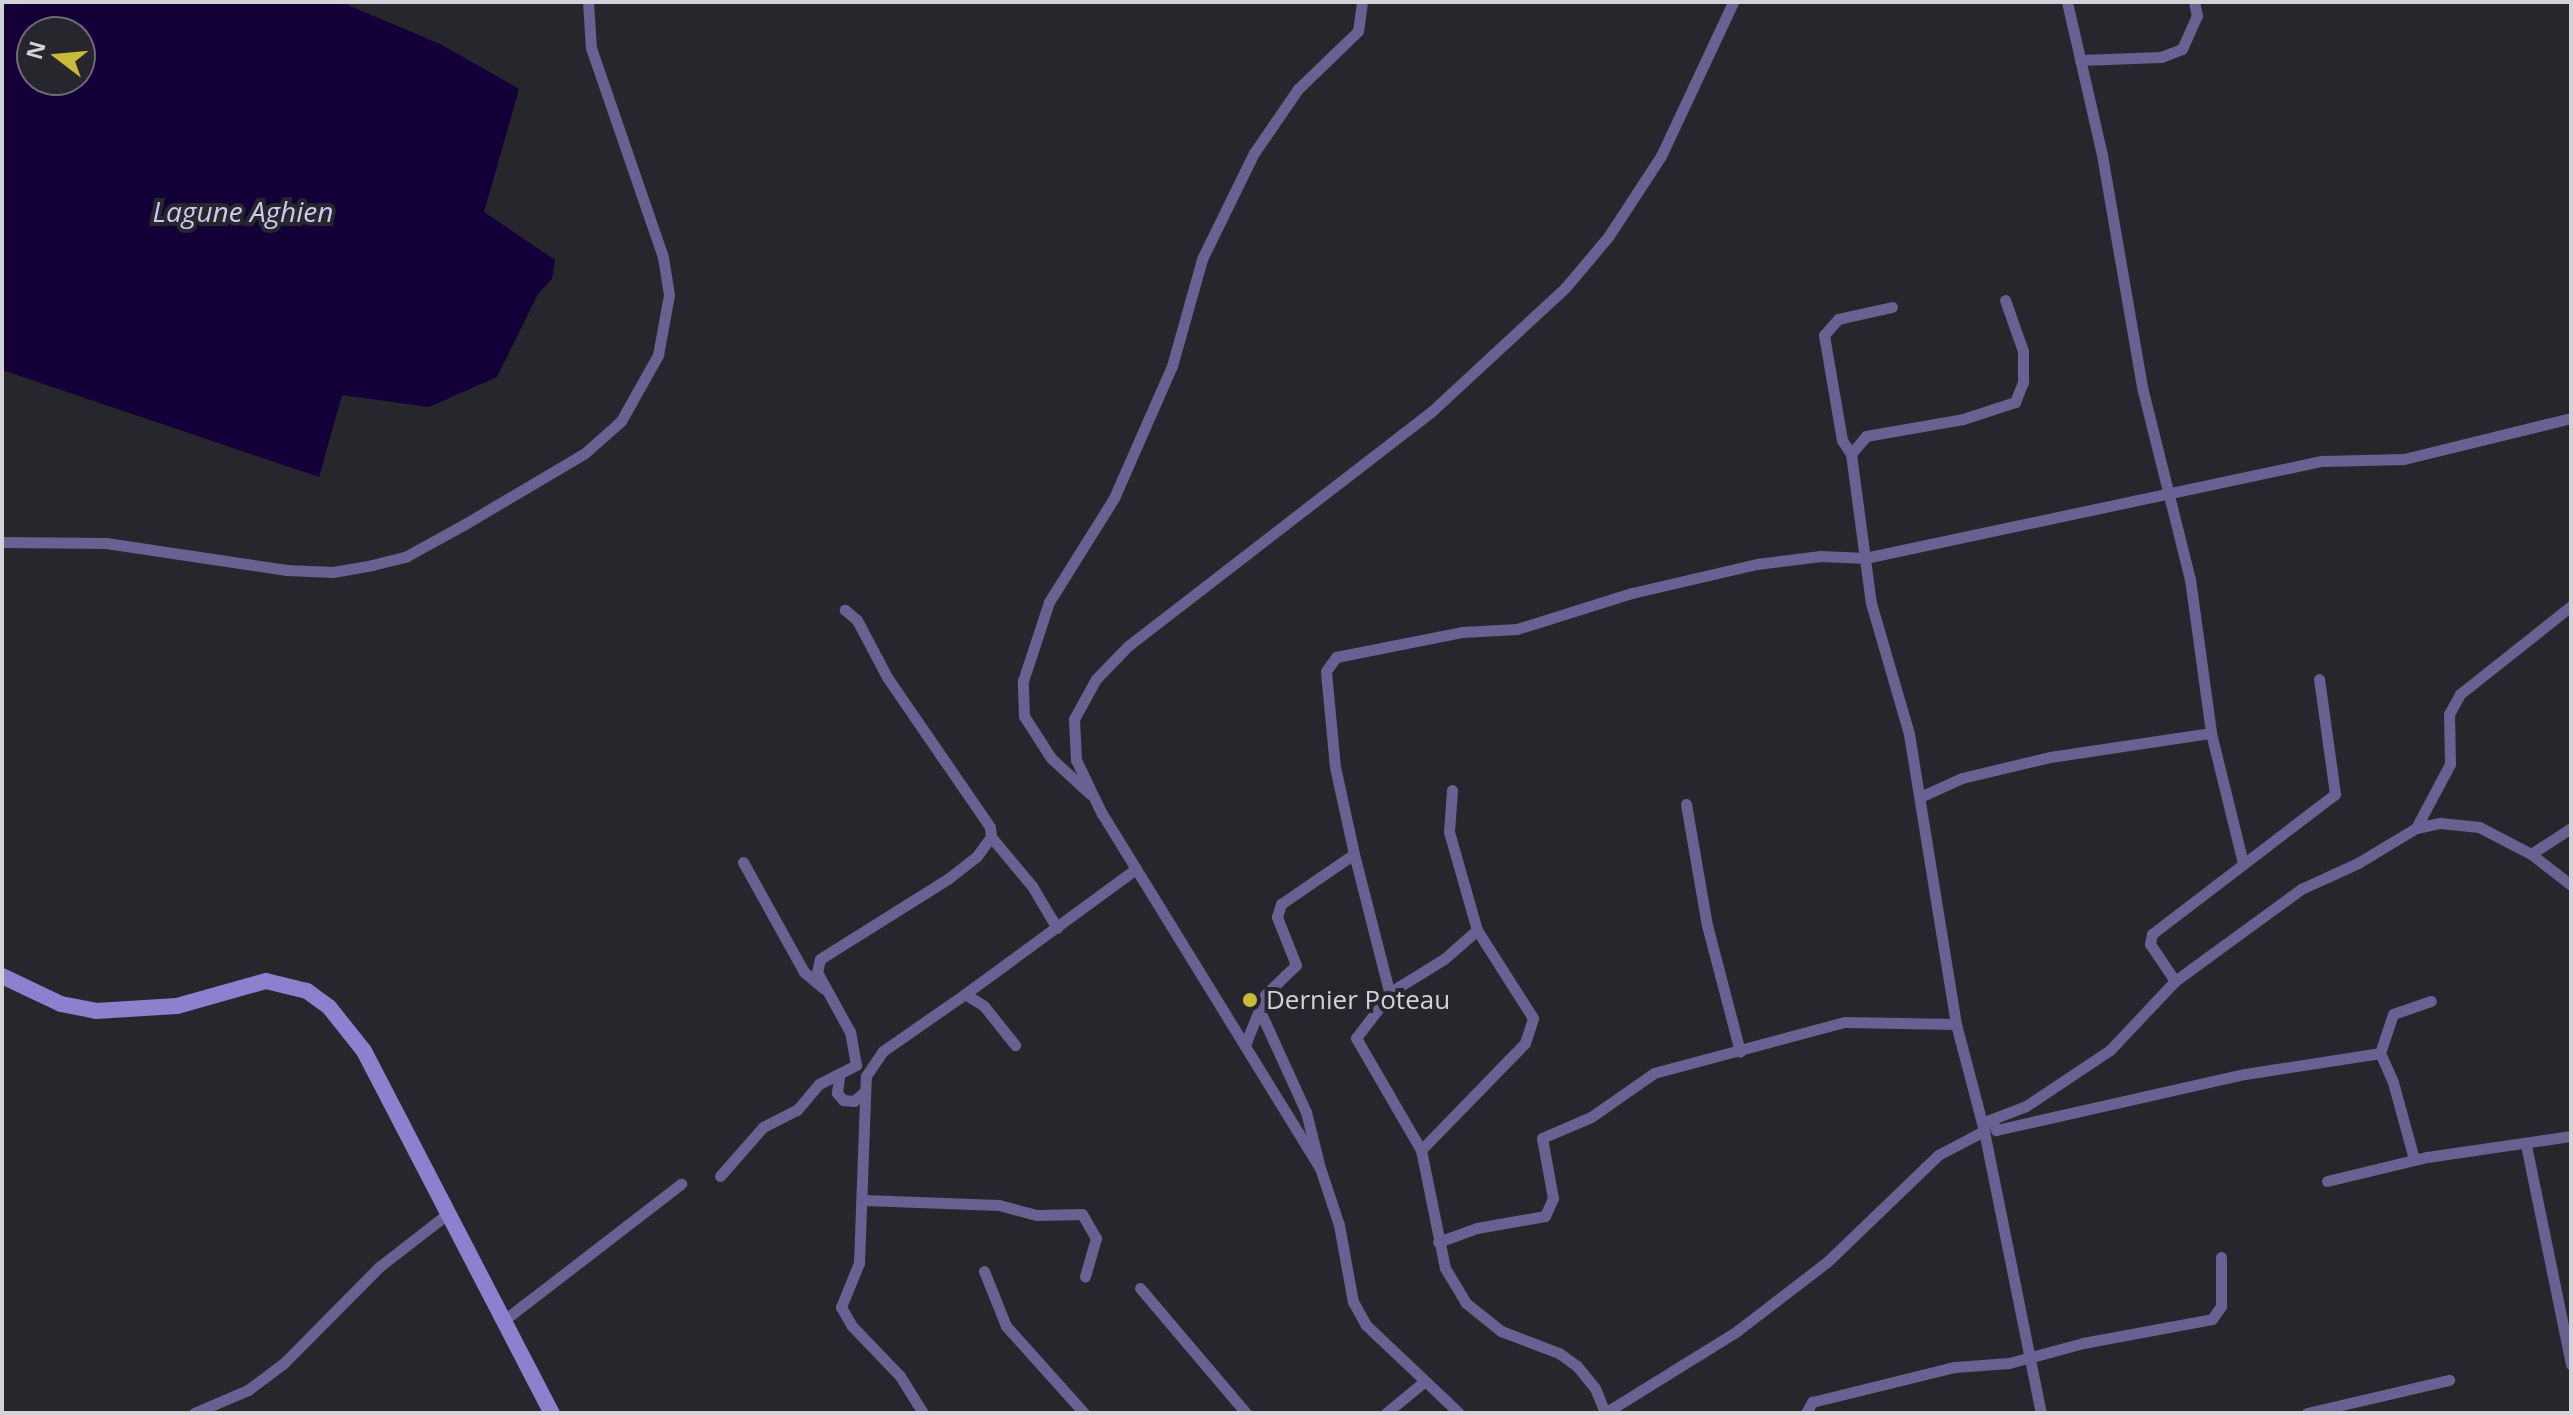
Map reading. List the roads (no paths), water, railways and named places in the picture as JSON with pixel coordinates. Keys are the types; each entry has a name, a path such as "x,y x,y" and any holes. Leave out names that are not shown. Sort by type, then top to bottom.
{"street":[{"path":"2,542 106,543 287,570 333,572 372,565 407,556 465,524 585,453 621,421 658,355 669,295 659,244 591,48 588,2"},
{"path":"1096,800 1051,758 1024,716 1023,681 1049,602 1119,486 1172,366 1202,259 1248,165 1298,89 1358,31 1362,2"},
{"path":"1320,1168 1096,800 1073,744 1076,711 1096,679 1149,628 1431,412 1565,288 1608,237 1661,156 1733,2"},
{"path":"2067,2 2102,155 2142,387 2190,579 2211,733 2243,863"},
{"path":"2080,60 2161,57 2182,49 2197,16 2194,2"},
{"path":"1851,454 1857,442 1878,432 1963,419 2015,402 2023,382 2023,351 2005,300"},
{"path":"1892,307 1838,319 1824,335 1842,440 1851,454 1871,603 1909,734 1956,1024 1986,1125 2041,1413"},
{"path":"1390,995 1335,767 1326,671 1336,657 1462,632 1517,629 1632,593 1757,564 1820,556 1865,558 2169,491 2323,461 2404,459 2571,418"},
{"path":"2416,828 2450,764 2449,714 2460,694 2571,606"},
{"path":"845,610 857,620 895,690 990,827 991,837 1032,886 1057,928"},
{"path":"2175,981 2150,944 2152,934 2335,794 2319,679"},
{"path":"1920,797 1962,778 2050,757 2211,733"},
{"path":"1421,1150 1531,1033 1533,1018 1477,930 1449,832 1452,790"},
{"path":"1686,804 1707,925 1740,1052"},
{"path":"1477,930 1390,995 1356,1038 1421,1150 1445,1268 1466,1303 1501,1331 1559,1353 1577,1366 1595,1388 1605,1413 1737,1331 1827,1262 1938,1155 1986,1125 2026,1106 2110,1050 2175,981 2301,889 2358,863 2416,828 2440,823 2479,827 2531,854 2571,885"},
{"path":"2531,854 2571,828"},
{"path":"854,1070 856,1047 824,989 817,968 826,953 949,878 977,856 991,837"},
{"path":"1245,1045 1259,1008 1296,965 1277,917 1281,904 1354,854"},
{"path":"743,862 804,972 824,989"},
{"path":"923,1413 900,1376 843,1316 841,1307 859,1263 864,1200 863,1093 866,1076 883,1051 1136,869"},
{"path":"2,976 61,1004 96,1011 177,1006 266,981 307,991 329,1007 364,1051 446,1215 552,1413"},
{"path":"965,994 984,1006 1015,1045"},
{"path":"2414,1159 2393,1082 2380,1053 2393,1014 2431,1001"},
{"path":"1259,1008 1306,1112 1339,1225 1353,1302 1385,1346 1459,1413"},
{"path":"1438,1242 1477,1228 1545,1216 1553,1198 1542,1138 1591,1117 1654,1073 1704,1057 1740,1052 1844,1022 1956,1024"},
{"path":"1986,1125 1996,1130 2245,1074 2380,1053"},
{"path":"854,1070 866,1076"},
{"path":"720,1176 763,1127 797,1110 819,1084 854,1070"},
{"path":"839,1078 837,1093 843,1100 854,1101 863,1093"},
{"path":"2327,1181 2414,1159 2571,1136"},
{"path":"2526,1145 2571,1364"},
{"path":"503,1321 681,1184"},
{"path":"864,1200 1082,1214 1096,1238 1085,1276"},
{"path":"194,1413 248,1390 284,1363 379,1267 446,1215"},
{"path":"1806,1413 1812,1402 1955,1367 2030,1358 2212,1319 2221,1306 2221,1257"},
{"path":"984,1271 986,1287 1006,1326 1084,1413"},
{"path":"1140,1288 1246,1413"},
{"path":"2307,1413 2449,1380"},
{"path":"1386,1413 1425,1381"}],"water":[{"name":"Lagune Aghien","path":"2,2 341,2 442,45 519,89 484,212 555,260 552,279 538,294 497,377 429,407 342,395 319,477 2,370"}],"place":[{"name":"Dernier Poteau","path":"1250,1000"}]}
